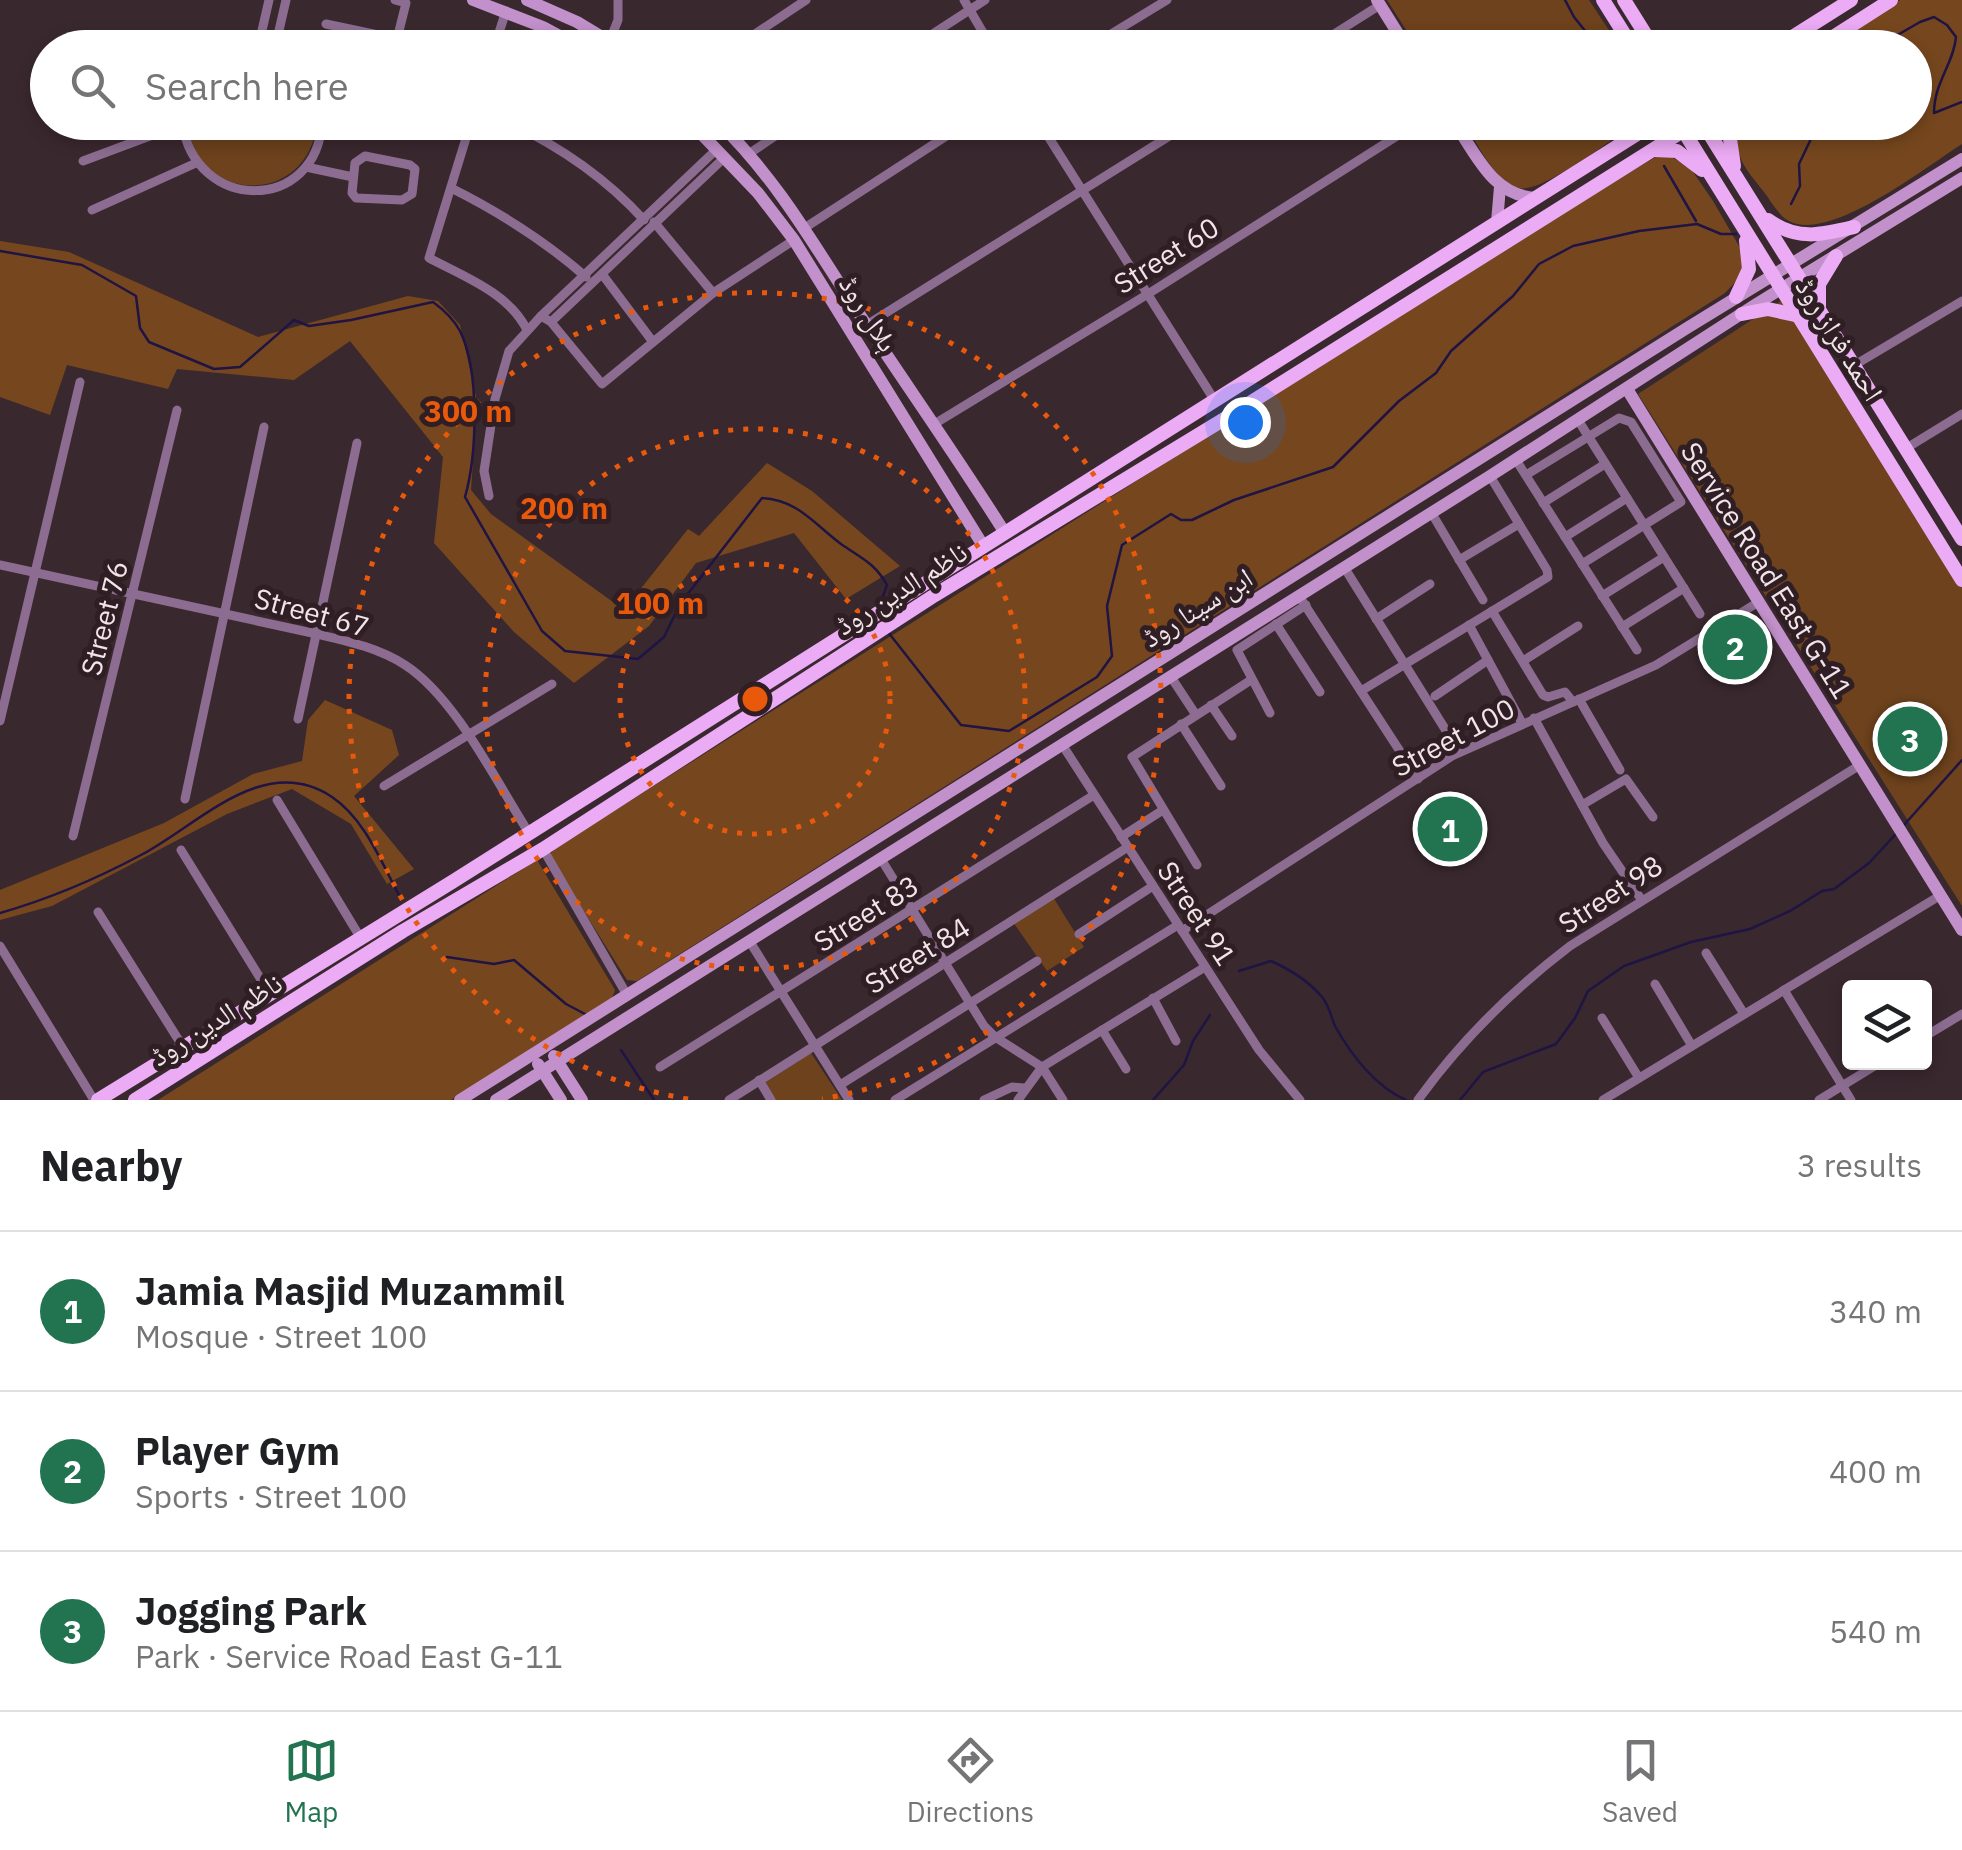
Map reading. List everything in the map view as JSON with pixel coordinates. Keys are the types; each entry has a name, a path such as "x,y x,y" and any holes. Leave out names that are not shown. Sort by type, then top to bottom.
{"main road":[{"path":"473,0 545,30"},
{"path":"528,0 587,30"},
{"path":"1603,0 1622,30"},
{"path":"1624,0 1643,30"},
{"path":"1804,30 1851,0"},
{"path":"1844,30 1891,0"},
{"path":"1379,2 1395,30"},
{"name":"ہلال روڈ","path":"708,140 758,193 794,240 984,546"},
{"name":"ہلال روڈ","path":"737,140 806,227 1005,533"},
{"path":"1467,140 1500,187 1521,197 1534,198"},
{"name":"ناظم الدین روڈ","path":"135,1100 403,931 543,849 902,617 984,546 1629,140"},
{"name":"ناظم الدین روڈ","path":"96,1100 529,834 896,600 931,589 1129,476 1664,140"},
{"name":"احمد فراز روڈ","path":"1689,140 1962,580"},
{"name":"احمد فراز روڈ","path":"1712,140 1960,531"},
{"path":"1732,140 1736,174"},
{"path":"1651,150 1676,150 1710,177"},
{"name":"ابن سینا روڈ","path":"460,1100 1790,263 1962,159"},
{"name":"ابن سینا روڈ","path":"496,1100 1170,677 1302,600 1344,567 1962,178"},
{"path":"1497,222 1500,187"},
{"path":"1759,214 1798,236 1811,237 1854,227"},
{"path":"1736,297 1748,269 1744,233"},
{"path":"1819,309 1819,284 1836,256"},
{"path":"1429,266 1441,283"},
{"path":"1742,314 1768,309 1796,315"},
{"path":"1687,328 1698,342"},
{"path":"1602,382 1613,398"},
{"name":"Service Road East G-11","path":"1627,389 1962,930"},
{"path":"1120,461 1129,476"},
{"path":"1055,725 1065,744"},
{"path":"570,808 580,824"},
{"path":"394,916 403,931"},
{"path":"673,966 683,984"},
{"path":"547,1046 582,1100"},
{"path":"532,1054 561,1100"}],"street":[{"path":"262,30 269,0"},
{"path":"278,30 286,0"},
{"path":"395,0 406,3 399,30"},
{"path":"617,30 618,0"},
{"path":"761,30 806,0"},
{"path":"934,30 967,5 986,0"},
{"path":"1118,30 1167,0"},
{"path":"1338,30 1379,2"},
{"path":"967,5 982,30"},
{"path":"500,30 506,11"},
{"path":"326,24 354,30"},
{"path":"83,161 138,140"},
{"path":"185,140 196,163 209,176 244,191 278,186 306,166 318,140"},
{"path":"465,140 429,258 490,290 520,315 527,330"},
{"path":"540,140 578,161 650,220 712,293"},
{"path":"750,152 768,140"},
{"path":"806,227 940,140"},
{"path":"1051,140 1215,401"},
{"path":"852,334 1163,140"},
{"name":"Street 60","path":"936,423 1391,140"},
{"path":"489,496 484,471 495,399 509,351 541,316 588,279 721,153"},
{"path":"365,156 410,165 416,177 408,198 362,200 352,193 353,177 354,163 365,156"},
{"path":"92,210 196,163"},
{"path":"306,166 353,177"},
{"path":"451,188 514,222 588,279"},
{"path":"551,322 588,279 602,274 650,220"},
{"path":"541,316 551,322 602,384 712,293 794,240"},
{"path":"602,274 653,342"},
{"path":"1853,366 1962,301"},
{"path":"0,721 80,382"},
{"name":"Street 76","path":"73,836 177,410"},
{"path":"1905,449 1962,414"},
{"path":"1526,476 1619,418 1631,422 1681,502 1582,564"},
{"path":"1578,420 1700,614"},
{"path":"185,800 264,427"},
{"path":"298,719 357,443"},
{"path":"1516,460 1637,650"},
{"path":"1543,503 1605,464"},
{"path":"1361,691 1548,578 1547,570 1490,476"},
{"path":"1565,537 1627,498"},
{"path":"1431,512 1483,600"},
{"path":"1460,560 1519,524"},
{"path":"1602,596 1664,557"},
{"name":"Street 67","path":"0,565 354,643 404,664 442,699 529,834"},
{"path":"1344,567 1450,737"},
{"path":"1376,619 1430,584"},
{"path":"1622,627 1684,588"},
{"path":"1270,713 1237,650 1276,624 1302,600 1418,779"},
{"name":"Street 100","path":"900,1098 1452,756 1656,665 1757,603"},
{"path":"1492,611 1545,696 1565,692 1576,701 1620,770"},
{"path":"1276,624 1320,692"},
{"path":"1469,626 1522,722"},
{"path":"1523,661 1578,626"},
{"path":"1435,696 1488,660"},
{"path":"1170,677 1196,715"},
{"path":"1197,865 1132,757 1252,680"},
{"path":"384,786 552,684"},
{"path":"1211,705 1232,736"},
{"path":"1534,718 1603,844 1641,899"},
{"path":"1181,724 1221,786"},
{"name":"Street 91","path":"1065,744 1259,1050 1300,1100"},
{"name":"Street 98","path":"1418,1100 1472,1032 1526,980 1641,899 1860,765"},
{"path":"1582,804 1626,779 1653,817"},
{"name":"Street 83","path":"660,1068 1094,795"},
{"path":"277,800 360,937"},
{"path":"1122,837 1163,810"},
{"name":"Street 84","path":"729,1100 1128,848"},
{"path":"543,849 627,995"},
{"path":"181,850 270,994"},
{"path":"881,859 969,1002 995,1037 1042,1067 1063,1100"},
{"path":"1078,934 1153,886"},
{"path":"1602,1100 1941,896"},
{"path":"98,912 184,1047"},
{"path":"750,942 849,1100"},
{"path":"0,946 96,1100"},
{"path":"1706,953 1744,1014"},
{"path":"840,1086 1037,962"},
{"path":"1018,1100 1042,1067 1205,966"},
{"path":"1655,984 1692,1046"},
{"path":"1784,990 1851,1100"},
{"path":"1153,998 1176,1041"},
{"path":"1932,1032 1962,1014"},
{"path":"1602,1018 1638,1078"},
{"path":"1102,1030 1126,1069"},
{"path":"1819,1100 1868,1070"},
{"path":"759,1080 771,1100"},
{"path":"984,1100 1012,1087 1024,1088"}],"shaded area":[{"path":"1387,0 1589,0 1609,30 1406,30"},
{"path":"1900,0 1962,0 1962,144 1853,212 1807,225 1789,221 1745,167 1738,140 1932,140 1932,30 1852,30"},
{"path":"193,140 312,140 295,170 275,182 252,186 230,182 210,170"},
{"path":"1475,140 1611,140 1560,174 1529,188 1519,188 1501,178"},
{"path":"1664,152 1691,169 1743,253 1743,274 1725,293 637,981 627,980 551,859 557,847 1553,218"},
{"path":"0,241 69,252 258,337 408,296 438,301 460,325 477,401 471,490 491,514 624,610 688,529 699,536 767,463 812,491 900,566 846,599 794,533 696,563 649,626 574,683 514,632 434,543 443,457 350,341 294,380 177,369 168,389 67,365 50,415 0,397"},
{"path":"1790,295 1962,571 1962,906 1638,394"},
{"path":"325,700 392,730 399,755 354,796 414,869 387,884 351,824 292,789 227,814 52,906 0,920 0,890 164,823 253,774 302,761 308,720"},
{"path":"537,860 615,990 612,998 451,1100 158,1100"},
{"path":"1053,897 1084,947 1047,971 1013,922"},
{"path":"811,1053 842,1100 774,1100 763,1084"}],"waterway":[{"path":"1565,0 1584,30"},
{"path":"1906,30 1934,17 1947,25 1956,37 1934,113 1962,102"},
{"path":"1791,204 1800,186 1799,164 1810,140"},
{"path":"1664,166 1696,221"},
{"path":"888,632 961,725 1009,731 1097,677 1112,656 1107,606 1122,545 1171,514 1181,520 1192,520 1234,500 1333,467 1399,401 1436,373 1451,351 1513,296 1539,264 1573,246 1639,231 1697,224 1721,234 1736,234"},
{"path":"0,251 82,265 136,296 140,328 149,342 214,369 240,367 294,320 309,326 433,302 460,331 471,368 474,436 465,497 542,631 565,651 638,659 664,637 680,604 762,498 796,508 872,566 887,585 881,602"},
{"path":"1904,825 1962,760"},
{"path":"0,913 107,872 232,798 256,787 281,783 307,785 344,806 372,843 400,897"},
{"path":"1460,1100 1483,1072 1556,1044 1588,991 1624,966 1691,942 1750,929 1790,911 1822,891 1834,889 1869,863 1895,835"},
{"path":"447,957 494,964 514,960 566,1004 585,1014"},
{"path":"1239,971 1271,961 1305,981 1324,1000 1341,1037 1365,1069 1406,1100"},
{"path":"1153,1100 1184,1065 1193,1041 1210,1015"},
{"path":"621,1050 654,1100"}],"place":[{"name":"Player Gym","path":"1735,647"},
{"name":"Jogging Park","path":"1910,739"},
{"name":"Jamia Masjid Muzammil","path":"1450,829"}]}
